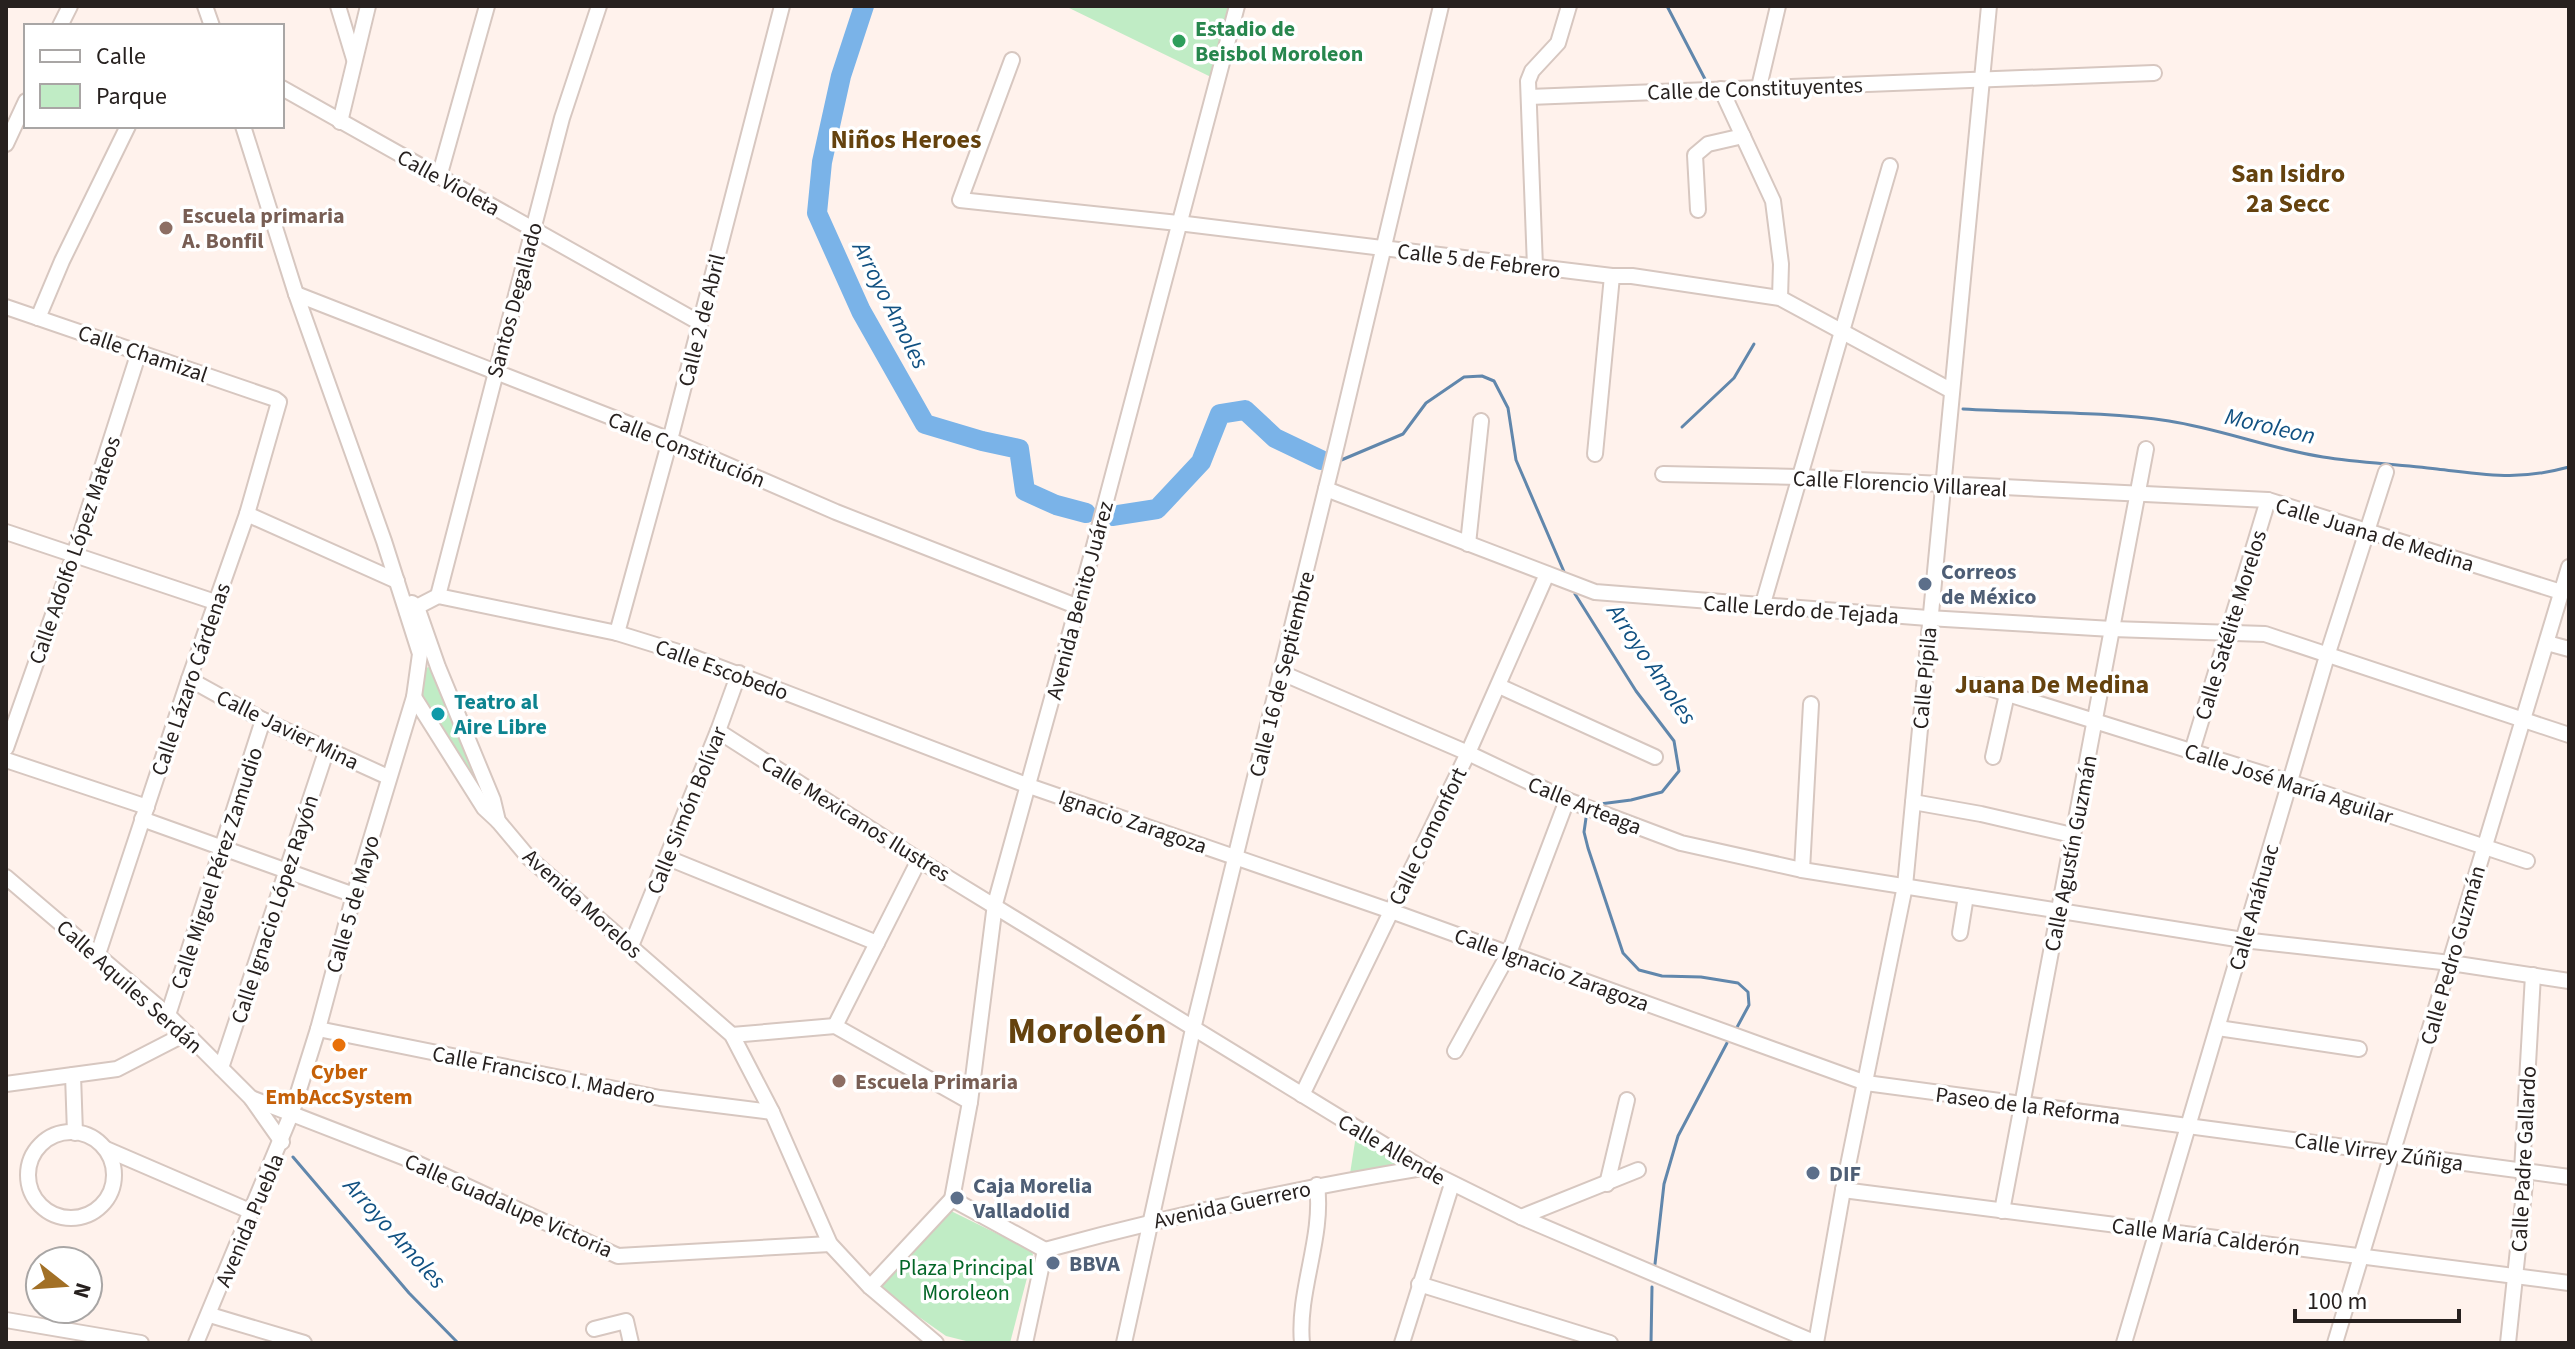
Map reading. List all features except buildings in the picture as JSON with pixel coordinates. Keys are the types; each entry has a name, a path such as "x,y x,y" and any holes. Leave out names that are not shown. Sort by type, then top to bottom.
{"street":[{"path":"61,24 70,6"},
{"path":"338,6 355,62"},
{"path":"340,122 368,6"},
{"path":"439,177 487,6"},
{"name":"Santos Degallado","path":"438,596 562,118 599,6"},
{"name":"Calle 2 de Abril","path":"617,633 782,6"},
{"name":"Avenida Benito Juárez","path":"952,1199 970,1102 995,904 1237,6"},
{"name":"Calle 16 de Septiembre","path":"1124,1343 1193,1029 1282,673 1441,6"},
{"path":"1535,267 1529,77 1558,43 1569,6"},
{"path":"1759,87 1778,6"},
{"name":"Calle Pípila","path":"1816,1343 1843,1190 1905,886 1928,618 1989,6"},
{"name":"Calle 5 de Febrero","path":"1012,60 960,200 1632,276 1780,298 1952,391"},
{"name":"Calle de Constituyentes","path":"1529,97 2154,73"},
{"name":"Calle Violeta","path":"284,89 700,323"},
{"path":"1721,89 1773,201 1781,264 1780,298"},
{"path":"6,144 24,105"},
{"path":"38,318 62,261 127,128"},
{"path":"244,128 296,294 400,588 412,609 438,596"},
{"path":"1698,210 1695,155 1708,144 1743,136"},
{"path":"1762,607 1890,166"},
{"path":"1595,454 1612,276"},
{"name":"Calle Constitución","path":"296,294 670,440 836,512 1076,606"},
{"name":"Calle Chamizal","path":"6,307 279,402"},
{"name":"Calle Adolfo López Mateos","path":"6,748 74,555 139,352"},
{"name":"Calle Lázaro Cárdenas","path":"98,954 247,514 279,402"},
{"path":"1468,544 1481,421"},
{"name":"Calle Agustín Guzmán","path":"2002,1211 2146,449"},
{"name":"Calle Anáhuac","path":"2124,1343 2327,656 2386,472"},
{"name":"Calle Florencio Villareal","path":"1663,474 1799,477 2138,495"},
{"path":"1326,489 1547,574"},
{"name":"Calle Juana de Medina","path":"2138,495 2268,500 2561,592"},
{"name":"Calle Satélite Morelos","path":"2192,751 2268,500"},
{"path":"247,514 400,588"},
{"path":"6,532 215,602"},
{"name":"Calle Pedro Guzmán","path":"2335,1343 2569,567"},
{"name":"Calle Lerdo de Tejada","path":"1547,574 1586,590 1762,607 2112,629 2265,634 2569,735"},
{"name":"Calle Comonfort","path":"1302,1095 1468,753 1547,574"},
{"name":"Calle Escobedo","path":"438,596 617,633 739,673 1029,786"},
{"name":"Avenida Morelos","path":"412,609 493,800 498,821 529,858 732,1035 772,1112 830,1244 870,1287 936,1343"},
{"name":"Calle 5 de Mayo","path":"292,1112 414,697 420,654 412,609"},
{"path":"2547,643 2569,649"},
{"path":"418,676 425,666 438,667"},
{"name":"Calle Simón Bolívar","path":"631,946 739,673"},
{"name":"Calle Arteaga","path":"1282,673 1468,753 1567,800 1681,843 1802,870 2243,940 2451,963 2569,981"},
{"name":"Calle Javier Mina","path":"189,679 263,720 388,777"},
{"name":"Calle José María Aguilar","path":"1979,685 2290,782 2527,861"},
{"path":"1499,686 1655,757"},
{"path":"1993,757 2007,694"},
{"path":"414,697 484,808 498,821"},
{"path":"1802,870 1811,704"},
{"name":"Calle Miguel Pérez Zamudio","path":"168,1015 263,720"},
{"name":"Calle Mexicanos Ilustres","path":"718,731 919,860 995,904"},
{"name":"Calle Ignacio López Rayón","path":"221,1068 327,749"},
{"path":"6,760 145,813 223,847 354,895"},
{"name":"Ignacio Zaragoza","path":"1029,786 1237,857"},
{"path":"1455,1051 1509,953 1567,800"},
{"path":"1913,802 2072,835"},
{"name":"Calle Ignacio Zaragoza","path":"1237,857 1866,1083"},
{"path":"668,858 877,943"},
{"path":"835,1026 919,860"},
{"name":"Calle Aquiles Serdán","path":"6,877 187,1033 251,1098 282,1142"},
{"path":"1960,933 1966,896"},
{"name":"Calle Allende","path":"995,904 1422,1168 1521,1217 1816,1343"},
{"name":"Calle Padre Gallardo","path":"2508,1343 2525,1183 2522,1171 2533,975"},
{"path":"732,1035 835,1026 970,1102"},
{"path":"2218,1028 2359,1049"},
{"name":"Calle Francisco I. Madero","path":"318,1029 660,1098 772,1112"},
{"path":"6,1084 117,1069 187,1033"},
{"path":"73,1075 75,1133"},
{"name":"Paseo de la Reforma","path":"1866,1083 2190,1125"},
{"name":"Calle Aquiles Serdán","path":"251,1098 292,1112"},
{"path":"1607,1184 1627,1100"},
{"name":"Avenida Puebla","path":"199,1343 292,1112"},
{"name":"Calle Guadalupe Victoria","path":"292,1112 408,1159 618,1256 830,1244"},
{"name":"Calle Virrey Zúñiga","path":"2190,1125 2569,1177"},
{"path":"75,1133 92,1139 103,1148 112,1159 115,1183 108,1199 92,1213 79,1217 53,1213 33,1195 28,1180 28,1165 43,1142 61,1134 75,1133"},
{"path":"103,1148 252,1212"},
{"name":"Avenida Guerrero","path":"1045,1250 1151,1221 1317,1185 1422,1168"},
{"path":"1521,1217 1638,1170"},
{"path":"1402,1343 1452,1184"},
{"path":"1302,1343 1300,1322 1320,1204 1317,1185"},
{"name":"Calle María Calderón","path":"1843,1190 2569,1283"},
{"path":"870,1287 952,1199 1045,1250 1025,1343"},
{"path":"1419,1284 1610,1343"},
{"path":"6,1320 141,1343"},
{"path":"207,1321 298,1342"},
{"path":"594,1329 626,1321 631,1343"}],"green space":[{"name":"Estadio de Beisbol Moroleon","path":"1065,6 1230,6 1211,77"},
{"path":"423,669 436,669 486,805 423,699 418,678"},
{"path":"1357,1129 1422,1168 1349,1180"},
{"name":"Plaza Principal Moroleon","path":"949,1210 1032,1251 1010,1343 974,1343 946,1336 885,1293 882,1283"}],"waterway":[{"name":"Arroyo Amoles","path":"864,6 841,76 822,162 817,213 861,311 925,424 1019,449 1025,491 1056,505 1086,513"},
{"path":"1667,6 1707,83"},
{"path":"1682,427 1734,378 1754,344"},
{"name":"Arroyo Amoles","path":"1339,461 1403,434 1426,403 1464,377 1482,376 1494,381 1508,408 1516,460 1565,574"},
{"name":"Moroleon","path":"1963,409 2092,414 2169,421 2323,457 2488,475 2534,474 2569,467"},
{"name":"Arroyo Amoles","path":"1112,516 1157,509 1201,462 1220,414 1245,410 1275,438 1321,460"},
{"name":"Arroyo Amoles","path":"1575,594 1636,691 1674,741 1679,771 1662,792 1600,804"},
{"name":"Arroyo Amoles","path":"1586,818 1584,832 1588,848 1623,953 1639,970 1662,976 1701,977 1738,983 1748,992 1749,1005 1735,1031"},
{"name":"Arroyo Amoles","path":"1655,1264 1664,1184 1678,1136 1727,1043"},
{"name":"Arroyo Amoles","path":"293,1157 409,1293 458,1343"},
{"name":"Arroyo Amoles","path":"1651,1343 1652,1287"}],"place":[{"name":"Estadio de Beisbol Moroleon","path":"1179,41"},
{"name":"Escuela primaria A. Bonfil","path":"166,228"},
{"name":"Correos de México","path":"1925,584"},
{"name":"Teatro al Aire Libre","path":"438,714"},
{"name":"Cyber EmbAccSystem","path":"339,1045"},
{"name":"Escuela Primaria","path":"839,1081"},
{"name":"DIF","path":"1813,1173"},
{"name":"Caja Morelia Valladolid","path":"957,1198"},
{"name":"BBVA","path":"1053,1263"}],"district":[{"name":"Niños Heroes","path":"906,139"},
{"name":"San Isidro 2a Secc","path":"2288,188"},
{"name":"Juana De Medina","path":"2052,684"},
{"name":"Moroleón","path":"1087,1030"}]}
